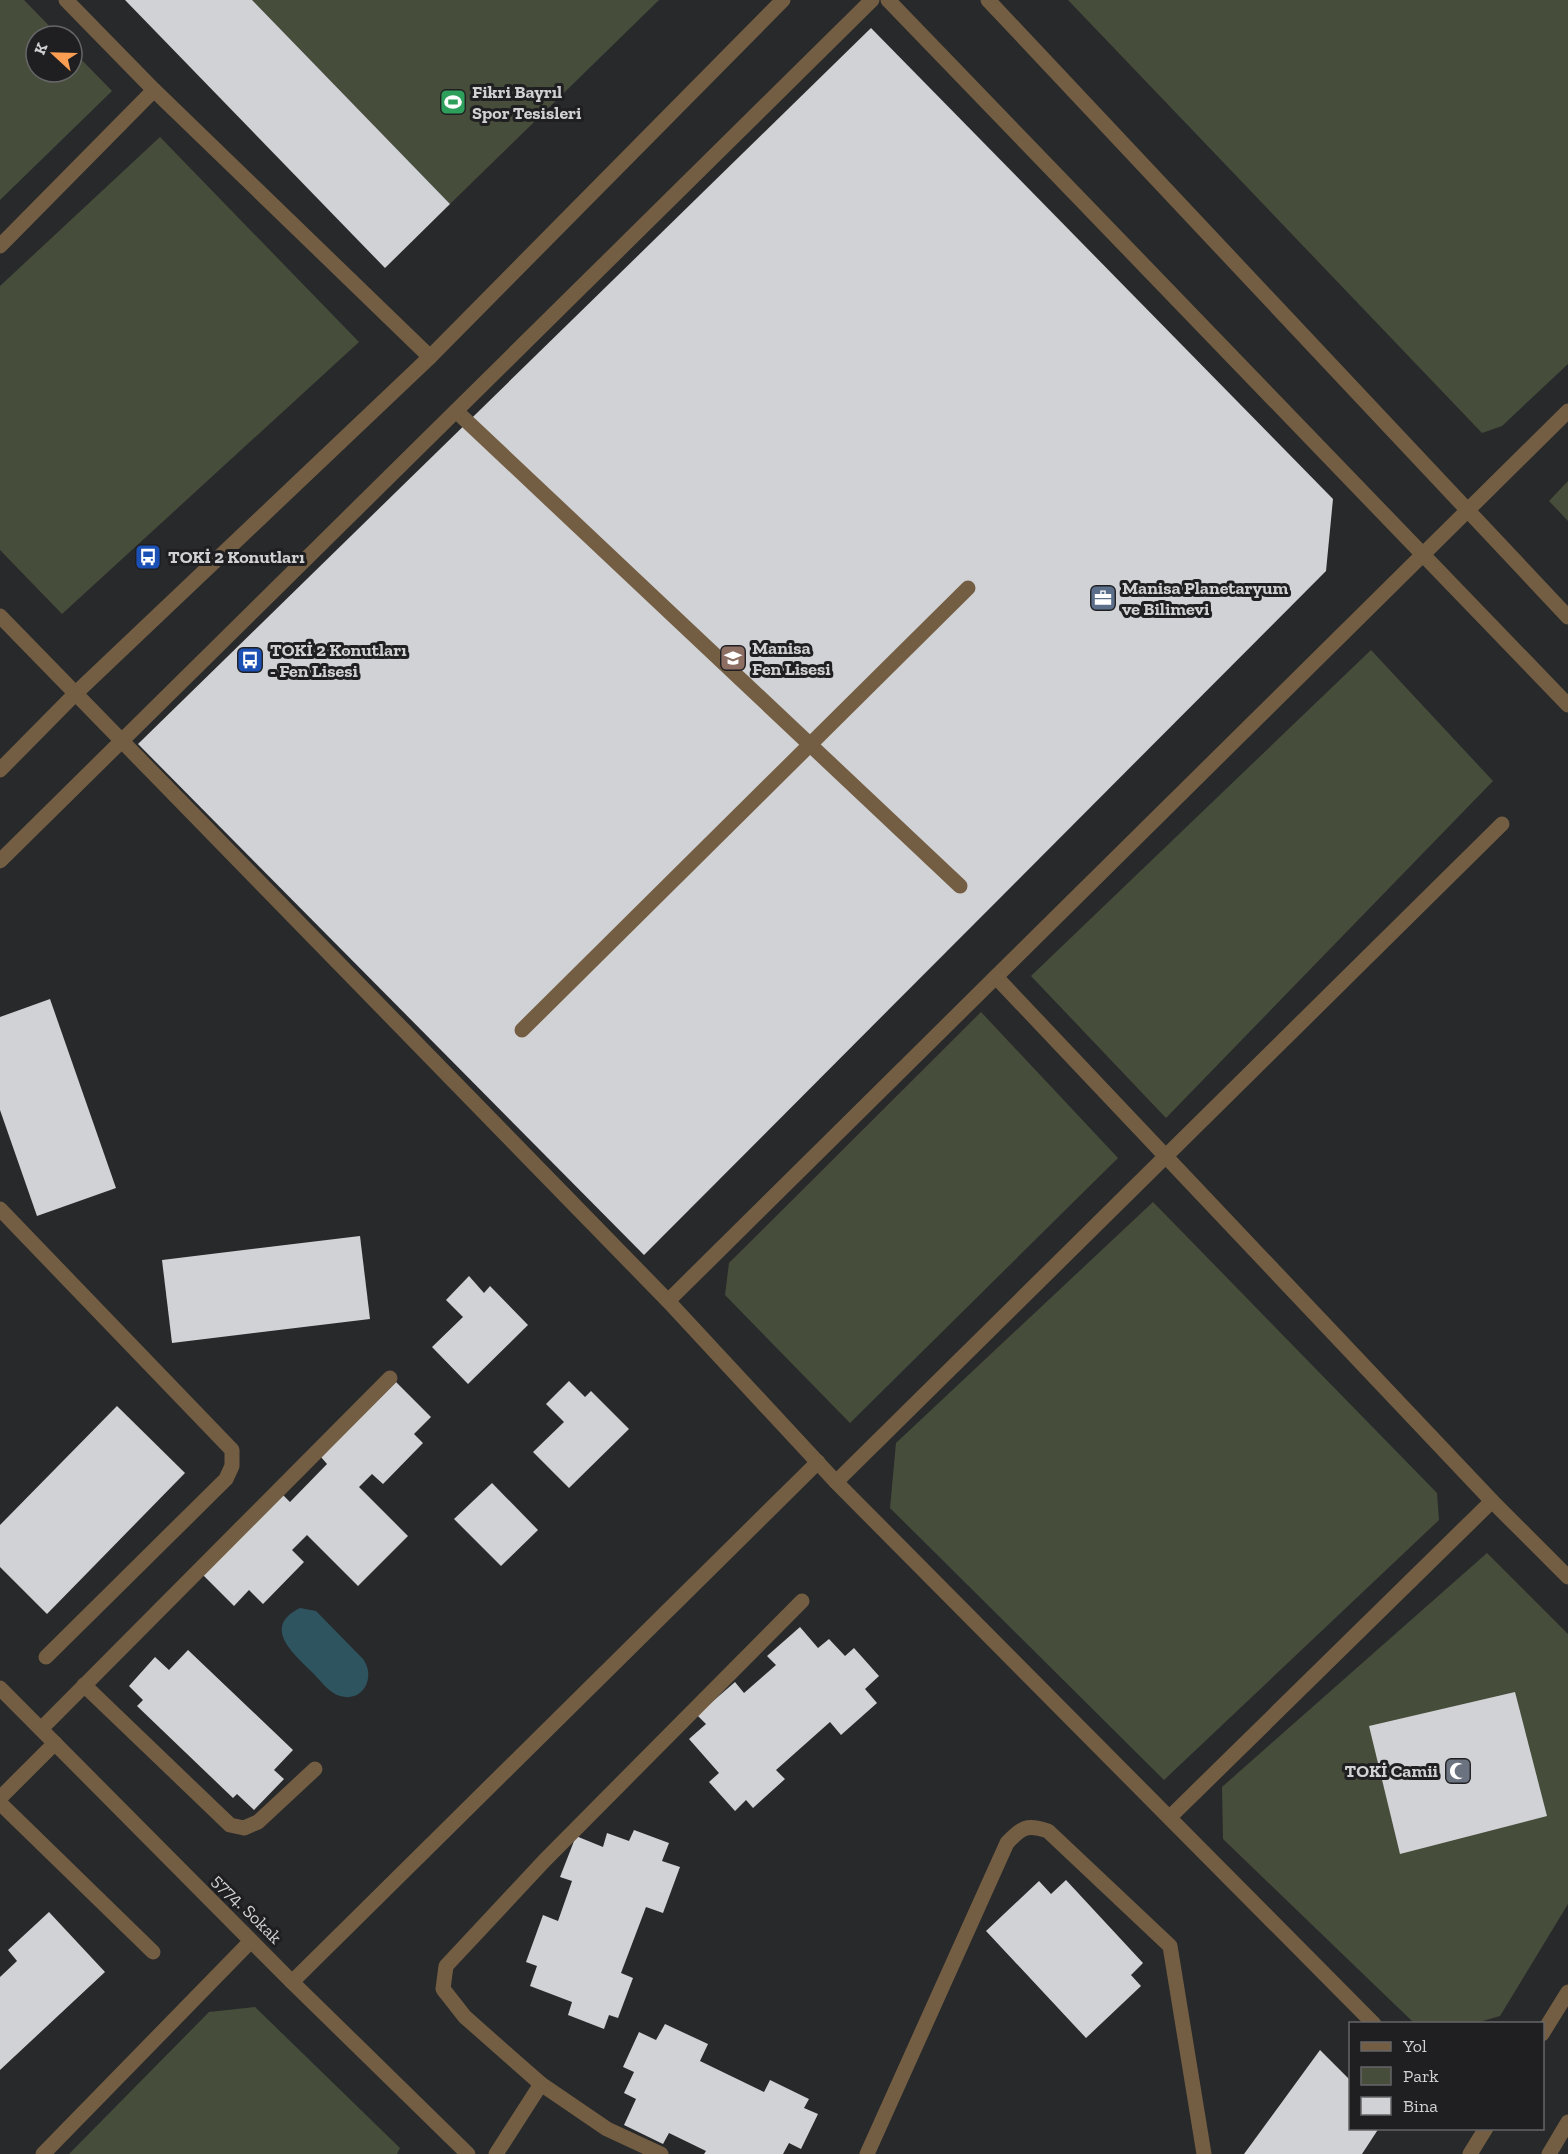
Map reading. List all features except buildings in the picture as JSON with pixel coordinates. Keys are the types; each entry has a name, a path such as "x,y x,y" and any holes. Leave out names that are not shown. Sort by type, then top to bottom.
{"street":[{"path":"66,0 154,90 430,357"},
{"path":"0,770 76,693 430,357 783,0"},
{"path":"0,861 873,0"},
{"path":"888,0 1568,705"},
{"path":"988,0 1568,617"},
{"path":"0,246 154,90"},
{"path":"456,411 960,886"},
{"path":"668,1301 1568,411"},
{"path":"522,1030 968,588"},
{"path":"0,616 668,1301 836,1482 1372,2022"},
{"path":"836,1482 1502,824"},
{"path":"996,977 1164,1157 1492,1501 1568,1577"},
{"path":"0,1209 232,1450 232,1466 226,1479 46,1657"},
{"path":"40,1729 390,1378"},
{"path":"292,1982 818,1462"},
{"path":"1170,1817 1492,1501"},
{"path":"661,2154 607,2129 541,2085 465,2017 443,1989 446,1966 545,1860 802,1601"},
{"path":"84,1685 230,1825 244,1828 258,1822 315,1769"},
{"name":"5774. Sokak","path":"0,1688 460,2151"},
{"path":"0,1798 55,1743"},
{"path":"0,1803 153,1952"},
{"path":"867,2154 1007,1844 1019,1831 1032,1826 1048,1831 1170,1946 1204,2154"},
{"path":"44,2154 251,1941"},
{"path":"1544,2031 1568,1992"},
{"path":"496,2154 541,2085"},
{"path":"1548,2154 1568,2122"},
{"path":"1470,2154 1482,2130"}],"green space":[{"path":"0,0 24,0 47,24 24,24 24,84 84,84 84,62 112,91 0,200"},
{"name":"Fikri Bayrıl Spor Tesisleri","path":"252,0 659,0 450,204"},
{"path":"1068,0 1568,0 1568,364 1502,426 1482,433"},
{"path":"160,137 359,342 62,614 0,550 0,286"},
{"path":"1568,481 1568,521 1549,501"},
{"path":"1371,650 1493,781 1166,1118 1031,976"},
{"path":"981,1012 1118,1158 850,1423 725,1295 729,1263"},
{"path":"1153,1202 1437,1493 1439,1520 1164,1780 890,1508 896,1443"},
{"path":"1487,1553 1568,1634 1568,1904 1500,2016 1479,2022 1413,2022 1223,1839 1222,1787"},
{"path":"255,2007 400,2148 397,2154 69,2154 209,2012"}],"water":[{"path":"300,1608 316,1611 363,1659 367,1666 368,1680 356,1696 340,1696 332,1692 290,1649 282,1632 283,1623 289,1615"}],"place":[{"name":"Fikri Bayrıl Spor Tesisleri","path":"453,102"},
{"name":"TOKİ 2 Konutları","path":"148,557"},
{"name":"Manisa Planetaryum ve Bilimevi","path":"1103,598"},
{"name":"Manisa Fen Lisesi","path":"733,658"},
{"name":"TOKİ 2 Konutları - Fen Lisesi","path":"250,660"},
{"name":"TOKİ Camii","path":"1458,1771"}]}
